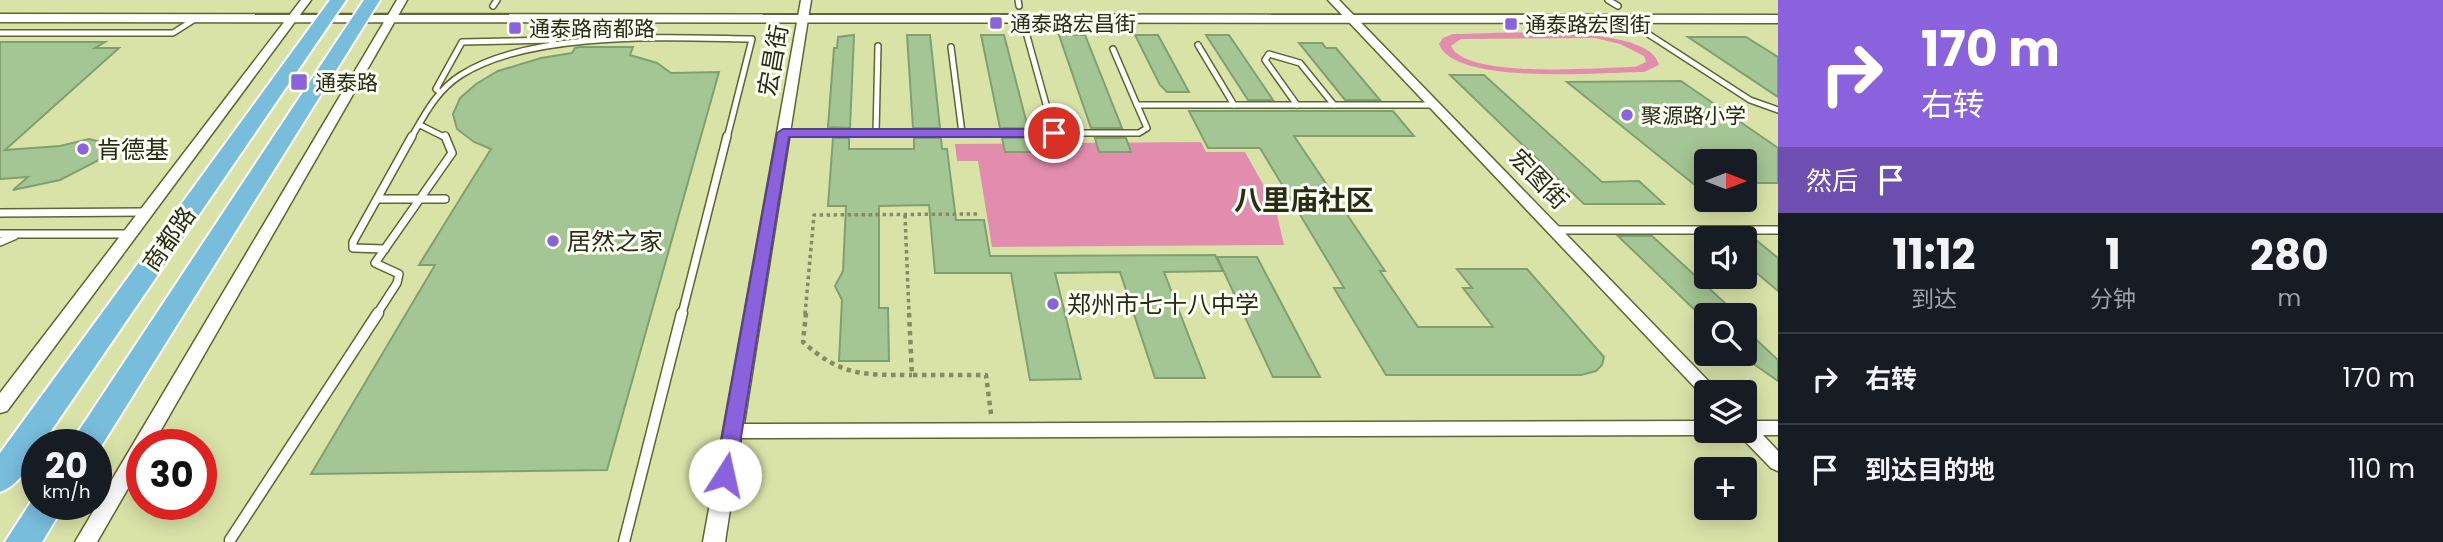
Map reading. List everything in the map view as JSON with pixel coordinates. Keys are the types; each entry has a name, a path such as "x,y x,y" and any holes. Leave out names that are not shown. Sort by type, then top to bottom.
{"main road":[{"name":"商都路","path":"0,479 332,8"},
{"name":"商都路","path":"96,429 367,8"},
{"path":"23,542 37,520"}],"street":[{"path":"0,406 304,3"},
{"path":"0,6 304,3 332,8 397,8 495,3 1020,8 1336,3 1617,8 1778,19"},
{"name":"宏图街","path":"1336,3 1698,380"},
{"path":"1020,8 1351,19 1617,8 1778,6"},
{"path":"0,18 292,19 332,8"},
{"path":"397,8 568,19 805,8"},
{"path":"151,429 397,8"},
{"name":"宏昌街","path":"714,542 805,8"},
{"path":"733,430 1694,428"},
{"path":"1757,428 1778,428"},
{"path":"1757,441 1778,463"},
{"path":"86,542 126,473"}],"lane":[{"path":"1020,8 1054,133"},
{"path":"1617,8 1750,100 1778,110"},
{"path":"0,33 173,33 195,19"},
{"path":"385,249 353,248 358,232 440,92 461,75 481,65 552,43 568,19"},
{"path":"440,92 436,89 462,42 552,43 641,37 752,39 624,542"},
{"path":"1198,45 1234,104"},
{"path":"876,133 878,46"},
{"path":"951,47 962,133"},
{"path":"783,133 1139,133 1147,128 1113,49"},
{"path":"1297,104 1265,60 1269,54 1287,54 1298,59 1334,104"},
{"path":"1137,105 1434,104"},
{"path":"230,540 397,283 399,274 375,263 452,153 450,140 445,135 421,125"},
{"path":"378,199 445,199"},
{"path":"0,212 146,212"},
{"path":"1554,230 1778,230"},
{"path":"0,234 130,234"},
{"path":"0,242 20,234"}],"path":[{"path":"977,214 814,215 803,342 837,371 850,374 986,375 993,430"},
{"path":"905,215 912,375"}],"shaded area":[{"path":"1532,32 1600,36 1628,42 1649,51 1659,65 1644,72 1532,74 1500,71 1472,66 1451,57 1439,44 1443,38 1453,34","holes":["1595,38 1620,44 1644,56 1646,62 1635,67 1507,68 1462,57 1451,46 1461,39"]},
{"path":"1201,142 1206,152 1245,152 1275,206 1284,245 992,247 978,161 957,161 955,144"}],"building":[{"path":"854,35 850,128 828,127 834,48 837,48 838,37"},
{"path":"907,35 930,35 940,128 913,128"},
{"path":"981,35 1004,35 1028,128 1000,128"},
{"path":"1059,35 1085,35 1122,128 1091,128"},
{"path":"1135,35 1158,35 1189,92 1167,92 1160,85"},
{"path":"1206,35 1229,35 1273,100 1248,100"},
{"path":"1688,37 1746,37 1778,57 1778,97"},
{"path":"0,42 105,42 95,48 119,48 5,150 60,146 89,139 101,142 107,148 97,161 60,180 13,190 28,177 0,179"},
{"path":"1299,43 1322,43 1326,48 1336,48 1380,100 1345,100"},
{"name":"居然之家","path":"633,47 630,55 657,63 671,73 719,72 607,470 311,474 435,265 419,265 491,149 474,142 457,129 453,114 460,98 476,84 498,71 541,58 572,53 575,48"},
{"path":"1450,75 1484,75 1602,182 1639,181 1664,204 1584,204"},
{"path":"1681,81 1778,148 1778,183 1757,183 1757,149 1694,149 1694,184 1567,82"},
{"path":"1189,111 1393,111 1414,136 1294,136 1385,271 1380,271 1418,327 1493,327 1463,288 1472,288 1457,269 1527,269 1604,357 1602,365 1596,371 1581,375 1386,375 1334,288 1344,288 1260,148 1208,148"},
{"path":"833,138 849,138 849,149 914,149 914,138 941,138 942,149 947,149 956,220 984,220 990,256 1215,255 1223,271 1164,272 1205,378 1155,378 1120,272 1055,273 1081,379 1030,380 1011,273 935,273 929,205 879,206 879,308 888,308 889,361 839,361 842,300 835,286 843,271 846,206 828,206"},
{"path":"1002,138 1031,138 1035,152 1005,152"},
{"path":"1095,138 1126,138 1131,152 1099,152"},
{"path":"1618,236 1652,236 1694,275 1694,289 1710,289 1725,303 1694,303 1694,309"},
{"path":"1757,241 1778,258 1778,291 1757,273"},
{"path":"1217,257 1257,257 1320,377 1273,377"},
{"path":"1757,340 1778,360 1778,381 1756,366"}],"place":[{"name":"通泰路宏昌街","path":"996,23"},
{"name":"通泰路宏图街","path":"1511,24"},
{"name":"通泰路商都路","path":"515,28"},
{"name":"通泰路","path":"299,82"},
{"name":"聚源路小学","path":"1627,115"},
{"name":"肯德基","path":"83,149"},
{"name":"居然之家","path":"553,241"},
{"name":"郑州市七十八中学","path":"1053,304"}],"district":[{"name":"八里庙社区","path":"1304,200"}],"route":[{"path":"725,475 783,133 1054,133"}]}
